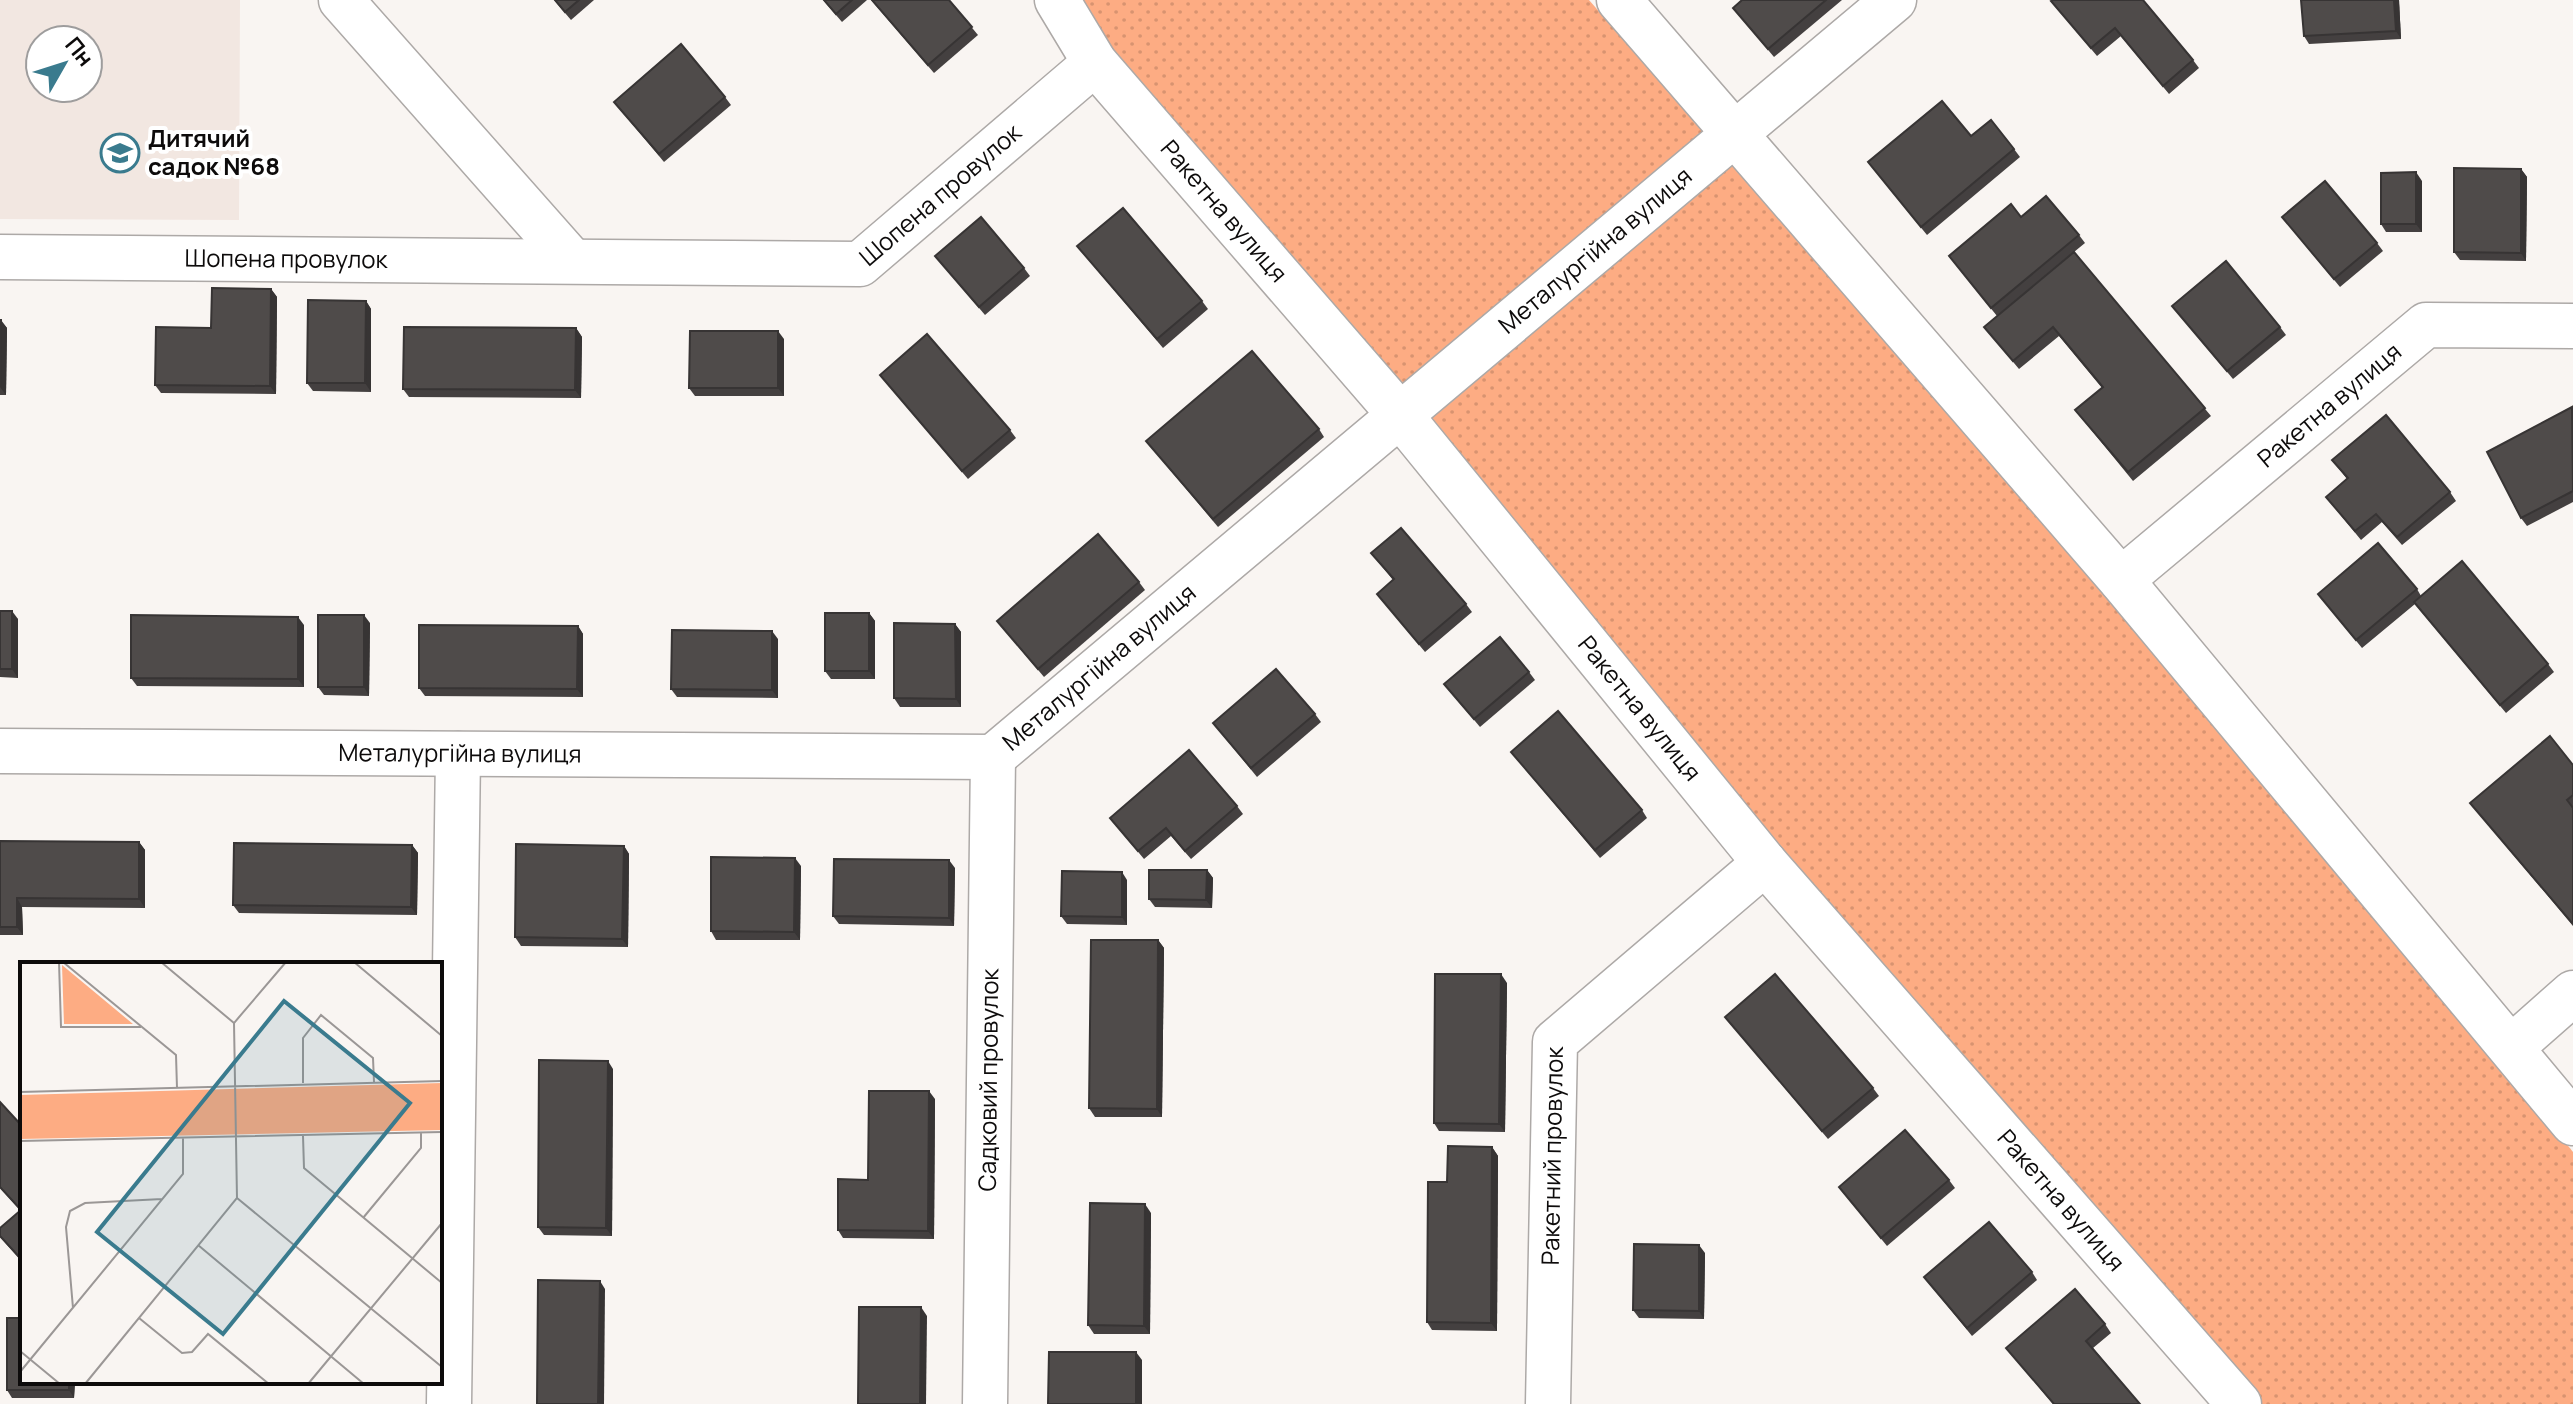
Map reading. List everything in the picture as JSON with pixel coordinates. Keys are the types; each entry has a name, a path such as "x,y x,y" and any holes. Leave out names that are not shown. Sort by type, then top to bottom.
{"street":[{"path":"341,0 572,261"},
{"name":"Ракетна вулиця","path":"1057,0 1095,63 1400,415 1765,863 2239,1404"},
{"path":"1619,0 2121,580 2573,1123"},
{"name":"Металургійна вулиця","path":"0,751 993,757 1894,0"},
{"name":"Шопена провулок","path":"0,257 860,264 1095,63"},
{"name":"Ракетна вулиця","path":"2121,580 2426,325 2573,326"},
{"path":"449,1404 458,754"},
{"name":"Садковий провулок","path":"985,1404 993,757"},
{"name":"Ракетний провулок","path":"1548,1404 1555,1042 1765,863"},
{"path":"2512,1047 2573,993"}],"shaded area":[{"name":"Дитячий садок №68","path":"0,0 240,0 239,220 0,219"},
{"path":"1076,0 1589,0 2086,570 2482,1038 2573,1152 2573,1404 2259,1404 1769,846 1109,53"}],"building":[{"path":"555,0 579,0 565,12"},
{"path":"824,0 852,0 836,14"},
{"path":"872,0 949,0 972,27 928,65"},
{"path":"1742,0 1826,0 1768,49 1733,8"},
{"path":"2053,0 2143,0 2193,60 2163,86 2115,28 2091,48"},
{"path":"2301,0 2394,0 2396,31 2304,36"},
{"path":"681,44 725,97 659,154 614,102"},
{"path":"1942,101 1971,136 1991,120 2014,149 1921,227 1868,162"},
{"path":"2454,168 2521,169 2521,253 2454,252"},
{"path":"2416,172 2416,224 2381,224 2381,173"},
{"path":"2325,181 2377,243 2334,279 2282,217"},
{"path":"2046,196 2079,235 1991,308 1949,256 2011,204 2021,217"},
{"path":"1123,208 1202,301 1157,339 1077,246"},
{"path":"981,217 1024,268 979,307 935,256"},
{"path":"2074,252 2205,408 2128,472 2075,410 2103,387 2053,327 2013,361 1984,327"},
{"path":"2226,261 2280,327 2227,371 2172,306"},
{"path":"212,288 271,289 270,386 155,385 156,327 211,328"},
{"path":"308,300 366,301 365,383 307,383"},
{"path":"404,327 576,328 575,390 403,389"},
{"path":"690,331 778,331 778,388 689,388"},
{"path":"927,334 1010,430 962,471 880,375"},
{"path":"1252,351 1319,429 1213,519 1146,441"},
{"path":"2572,407 2573,491 2521,518 2487,452"},
{"path":"2386,415 2450,492 2397,537 2376,514 2355,531 2326,497 2348,478 2332,460"},
{"path":"1401,528 1466,604 1419,644 1377,594 1394,579 1371,553"},
{"path":"1098,534 1139,582 1038,669 997,621"},
{"path":"2378,543 2417,589 2356,640 2318,594"},
{"path":"2462,561 2548,664 2500,705 2414,602"},
{"path":"0,611 12,611 12,669 0,669"},
{"path":"825,613 869,613 869,671 825,671"},
{"path":"131,615 298,617 298,679 131,678"},
{"path":"318,615 364,615 364,687 318,687"},
{"path":"894,623 955,624 956,699 894,698"},
{"path":"419,625 578,626 577,689 419,688"},
{"path":"672,630 772,631 772,690 671,689"},
{"path":"1500,637 1529,672 1474,719 1444,684"},
{"path":"1276,669 1315,714 1251,768 1213,723"},
{"path":"1558,711 1642,810 1595,850 1511,752"},
{"path":"2550,736 2573,765 2573,795 2567,800 2573,808 2573,924 2470,803"},
{"path":"1189,750 1237,806 1185,851 1166,828 1138,851 1110,818"},
{"path":"0,841 139,842 139,899 17,898 17,927 0,927"},
{"path":"234,843 412,845 411,907 233,905"},
{"path":"516,844 624,846 622,939 515,937"},
{"path":"711,857 795,858 794,932 711,931"},
{"path":"834,859 949,860 949,918 833,916"},
{"path":"1149,870 1207,870 1206,900 1149,899"},
{"path":"1062,871 1122,872 1122,917 1061,916"},
{"path":"1091,940 1158,940 1157,1109 1089,1108"},
{"path":"1435,974 1501,974 1499,1124 1434,1123"},
{"path":"1775,974 1873,1088 1822,1131 1725,1017"},
{"path":"539,1060 608,1061 606,1228 538,1227"},
{"path":"869,1091 929,1091 928,1231 838,1230 838,1179 868,1180"},
{"path":"0,1102 20,1124 20,1209 0,1187"},
{"path":"1905,1130 1949,1180 1881,1238 1839,1187"},
{"path":"1448,1146 1492,1147 1491,1323 1427,1322 1428,1182 1447,1182"},
{"path":"1090,1203 1145,1204 1144,1326 1088,1325"},
{"path":"20,1211 20,1258 0,1236 0,1228"},
{"path":"1989,1222 2032,1272 1967,1328 1924,1277"},
{"path":"1634,1244 1699,1245 1699,1311 1633,1310"},
{"path":"538,1280 600,1281 598,1404 537,1404"},
{"path":"2075,1289 2105,1324 2086,1341 2140,1404 2054,1404 2006,1348"},
{"path":"859,1307 921,1307 920,1404 858,1404"},
{"path":"7,1318 20,1318 20,1384 69,1384 69,1390 7,1390"},
{"path":"1049,1352 1136,1352 1136,1404 1048,1404"}],"place":[{"name":"Дитячий садок №68","path":"120,153"}]}
